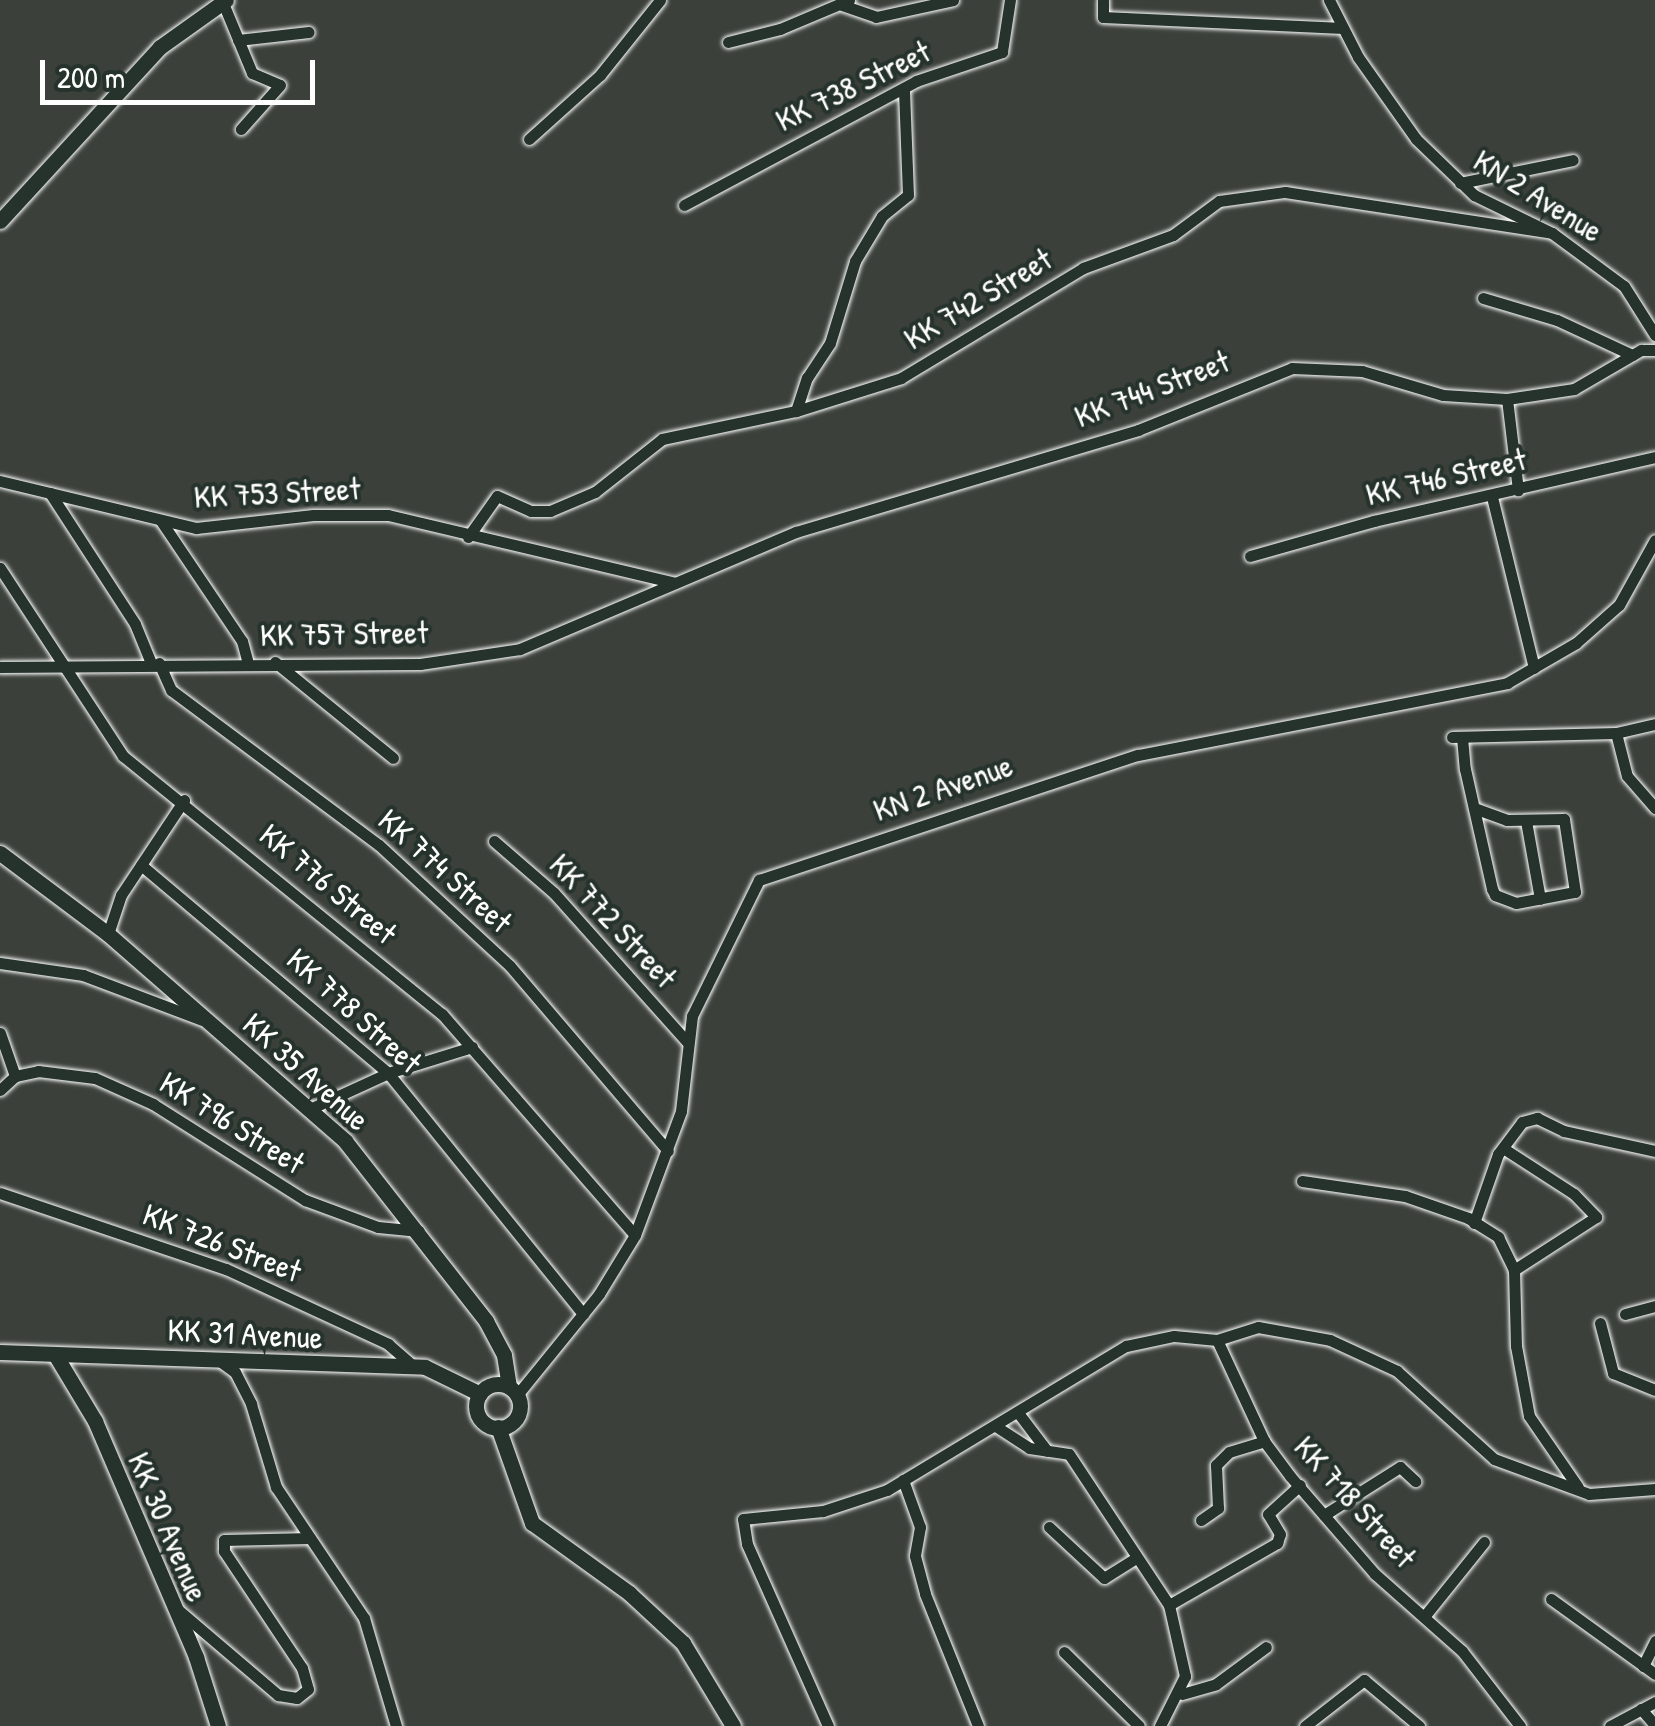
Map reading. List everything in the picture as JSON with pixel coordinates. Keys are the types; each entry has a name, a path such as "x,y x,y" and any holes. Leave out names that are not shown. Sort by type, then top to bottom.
{"main road":[{"path":"0,221 160,46 225,1"},
{"name":"KK 35 Avenue","path":"2,859 108,934 312,1108 419,1231 495,1336 513,1391"},
{"name":"KK 31 Avenue","path":"2,1350 56,1356 413,1366 434,1370 480,1394"},
{"name":"KK 30 Avenue","path":"56,1356 95,1420 218,1726"},
{"path":"498,1428 517,1417 513,1391 493,1384 480,1394 479,1416 498,1428 532,1523 622,1588 683,1643 732,1726"}],"street":[{"path":"528,139 600,75 660,0"},
{"path":"728,42 844,3 876,17 953,0"},
{"name":"KK 738 Street","path":"684,205 904,90 1002,52 1010,0"},
{"path":"1103,0 1103,16 1344,28"},
{"name":"KN 2 Avenue","path":"1329,0 1416,139 1460,183 1552,233 1624,286 1655,335"},
{"path":"225,1 252,73 280,85 241,130"},
{"path":"238,40 309,32"},
{"path":"796,411 807,378 830,344 855,261 882,216 908,195 904,90"},
{"path":"1460,183 1573,160"},
{"name":"KK 742 Street","path":"468,537 497,496 530,511 550,511 594,492 662,439 796,411 901,378 1083,268 1173,235 1219,201 1285,192 1552,233"},
{"path":"1484,298 1557,320 1632,355"},
{"name":"KK 744 Street","path":"674,584 796,532 1138,430 1292,368 1362,371 1443,395 1507,399 1574,389 1632,355 1655,350"},
{"path":"1507,399 1518,490"},
{"name":"KK 746 Street","path":"1250,556 1374,521 1655,457"},
{"name":"KK 753 Street","path":"0,481 161,521 212,529 314,515 388,516 674,584"},
{"name":"KK 774 Street","path":"50,493 135,624 171,690 379,845 510,966 668,1151"},
{"path":"1492,497 1534,668"},
{"path":"161,521 242,642 248,663"},
{"name":"KN 2 Avenue","path":"513,1391 583,1314 635,1234 668,1151 687,1087 688,1043 701,995 759,880 1138,755 1444,700 1534,668 1576,643 1619,604 1655,540"},
{"name":"KK 776 Street","path":"0,568 58,665 123,756 184,800 442,1014 635,1234"},
{"name":"KK 757 Street","path":"0,666 420,664 520,649 674,584"},
{"path":"276,662 394,758"},
{"path":"1474,808 1526,821 1566,823 1576,890 1505,902 1495,895 1474,808 1457,737 1616,733 1655,724"},
{"path":"1616,733 1627,776 1655,808"},
{"path":"108,934 141,864 184,800"},
{"path":"1526,821 1540,898"},
{"name":"KK 772 Street","path":"494,840 554,893 688,1043"},
{"name":"KK 778 Street","path":"141,864 388,1073 583,1314"},
{"path":"0,963 83,975 206,1021"},
{"path":"0,1033 5,1083"},
{"path":"312,1108 388,1073 472,1047"},
{"name":"KK 796 Street","path":"5,1083 60,1070 95,1078 153,1104 304,1200 378,1227 419,1231"},
{"path":"1474,1223 1498,1154 1522,1122 1537,1118 1564,1131 1655,1151"},
{"path":"1506,1150 1574,1194 1596,1216 1514,1270"},
{"path":"1302,1181 1379,1189 1474,1223 1498,1238 1514,1270 1516,1346 1529,1416 1557,1448 1578,1487"},
{"name":"KK 726 Street","path":"0,1192 226,1269 388,1344 413,1366"},
{"path":"1625,1314 1655,1306"},
{"path":"1600,1323 1613,1373 1655,1390"},
{"path":"828,1726 747,1544 744,1519 823,1511 903,1480 997,1428 1126,1346 1174,1336 1217,1340 1258,1327 1330,1340 1397,1371 1494,1458 1608,1495 1655,1489"},
{"name":"KK 718 Street","path":"1217,1340 1264,1441 1375,1574 1427,1613 1520,1726"},
{"path":"216,1359 235,1372 267,1468 364,1618 396,1726"},
{"path":"1019,1414 1047,1451"},
{"path":"997,1428 1029,1448 1069,1454 1134,1559 1169,1606 1184,1650 1182,1694 1160,1726"},
{"path":"1200,1520 1218,1508 1216,1465 1229,1452 1264,1441"},
{"path":"1324,1515 1400,1466 1415,1481"},
{"path":"903,1480 920,1527 915,1556 924,1594 978,1726"},
{"path":"1169,1606 1277,1543 1280,1534 1268,1514 1300,1486"},
{"path":"1049,1527 1104,1578 1134,1559"},
{"path":"170,1603 278,1695 297,1698 308,1689 302,1668 224,1551 224,1540 310,1538"},
{"path":"1427,1613 1484,1542"},
{"path":"1551,1599 1655,1674"},
{"path":"1643,1666 1655,1641"},
{"path":"1182,1694 1216,1684 1266,1647"},
{"path":"1064,1652 1138,1726"},
{"path":"1305,1726 1362,1680 1419,1726"},
{"path":"1610,1726 1655,1702"},
{"path":"1641,1709 1655,1725"}]}
